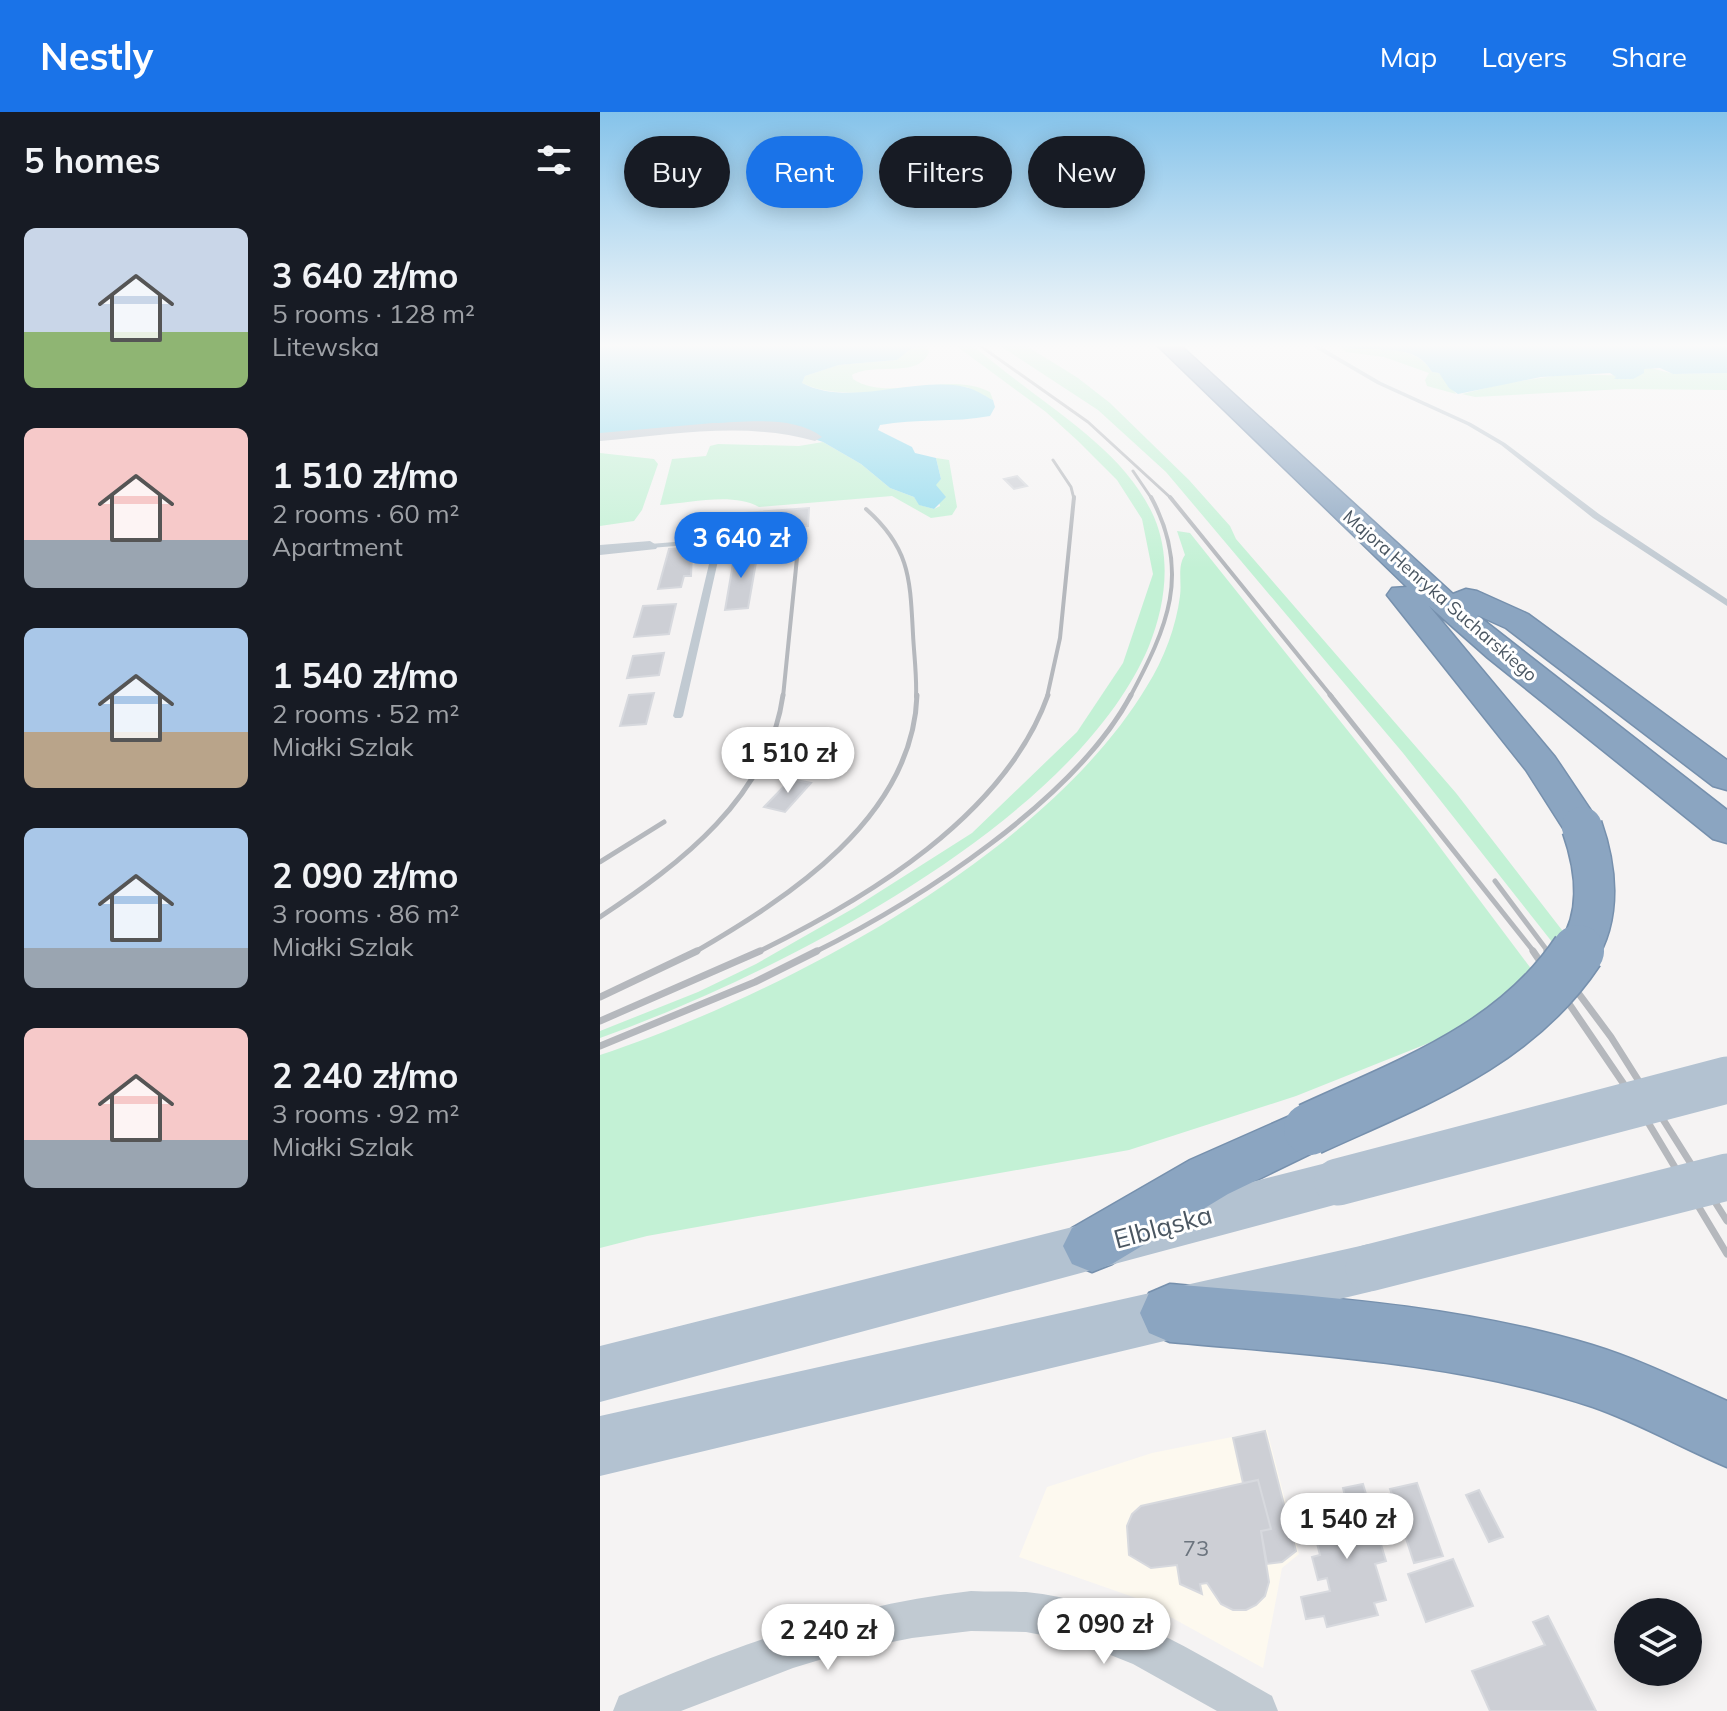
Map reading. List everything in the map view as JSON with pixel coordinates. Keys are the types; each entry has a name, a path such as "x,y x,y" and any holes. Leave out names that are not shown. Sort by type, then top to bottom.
{"highway":[{"name":"Majora Henryka Sucharskiego","path":"1251,420 1366,535 1500,651 1727,830"},
{"name":"Majora Henryka Sucharskiego","path":"1255,420 1466,598 1727,799"},
{"path":"1092,1246 1209,1177 1422,1076 1515,1023 1569,970 1580,950 1595,903 1595,877 1582,827 1542,765 1378,564 1366,535"},
{"path":"1466,598 1517,621 1727,778"},
{"path":"1688,749 1727,761"},
{"path":"1170,1313 1381,1333 1484,1350 1594,1377 1727,1434"}],"main road":[{"name":"Elbląska","path":"600,1374 1727,1080"},
{"path":"600,1446 1369,1268 1727,1177"}],"street":[{"path":"600,437 767,425 806,430 815,437"},
{"path":"600,550 650,546"},
{"path":"634,1711 694,1683 893,1619 951,1612 1029,1612 1078,1622 1149,1650 1257,1711"}],"lane":[{"path":"1458,420 1503,444 1596,516 1727,603"},
{"path":"650,546 786,535"},
{"path":"678,716 718,541"}],"shaded area":[{"path":"1267,1430 1299,1554 1282,1568 1263,1668 1136,1598 1019,1557 1047,1487 1152,1453"}],"green space":[{"path":"1054,420 1068,420 1115,460 1154,517 1163,549 1165,566 1159,615 1149,646 1111,712 1056,774 988,832 912,886 749,975 600,1038 600,1031 698,992 756,964 854,908 972,833 1077,732 1123,663 1153,574 1142,519 1117,480"},
{"path":"1109,420 1127,420 1189,480 1230,526 1236,539 1456,793 1565,934 1556,947 1403,753 1166,472"},
{"path":"823,442 861,464 890,488 914,497 920,505 934,509 940,506 935,485 941,479 936,458 949,460 957,507 952,515 931,518 892,496 759,507 724,499 660,505 672,459 706,456 710,446 718,444 799,446"},
{"path":"600,453 654,459 658,464 642,510 634,521 600,526"},
{"path":"1177,531 1190,533 1424,826 1535,974 1459,1031 1296,1096 1129,1150 647,1236 600,1248 600,1055 672,1029 827,956 904,911 978,861 1045,806 1102,748 1159,665 1172,631 1180,596 1180,569 1185,555"}],"water":[{"path":"600,420 951,420 880,425 878,430 912,447 915,453 936,458 941,479 936,485 946,497 934,509 919,505 914,497 890,488 861,464 823,442 769,424 600,436"}],"building":[{"path":"1017,476 1027,486 1014,489 1004,479"},
{"path":"809,508 808,526 711,533 716,515"},
{"path":"698,547 697,553 692,554 691,576 684,576 681,587 658,589 669,549"},
{"path":"758,551 748,608 725,610 735,552"},
{"path":"676,604 669,634 634,637 643,606"},
{"path":"664,653 659,675 627,678 633,656"},
{"path":"654,693 646,724 620,726 629,695"},
{"path":"791,779 811,783 785,812 764,807"},
{"path":"1265,1431 1296,1551 1282,1562 1267,1564 1261,1531 1271,1529 1258,1480 1243,1483 1233,1438"},
{"path":"1258,1480 1271,1529 1261,1531 1269,1582 1265,1596 1256,1605 1246,1610 1233,1610 1221,1604 1207,1583 1200,1584 1202,1594 1180,1584 1177,1565 1151,1568 1129,1555 1127,1526 1132,1514 1141,1506"},
{"path":"1417,1483 1443,1556 1414,1563 1390,1489"},
{"path":"1363,1484 1386,1561 1375,1564 1386,1600 1374,1603 1378,1615 1327,1627 1324,1616 1306,1619 1301,1597 1330,1591 1327,1578 1318,1580 1312,1557 1320,1555 1309,1512 1347,1504 1343,1488"},
{"path":"1479,1490 1503,1537 1489,1542 1466,1495"},
{"path":"1453,1559 1473,1606 1426,1622 1408,1574"},
{"path":"1548,1616 1596,1711 1490,1711 1472,1671 1545,1645 1533,1622"}],"railway":[{"path":"1085,420 1171,498"},
{"path":"1053,460 1071,487 1074,498"},
{"path":"1133,471 1152,498"},
{"path":"1047,697 1060,638 1074,498"},
{"path":"1131,695 1155,647 1170,600 1170,551 1152,498"},
{"path":"1171,498 1332,697"},
{"path":"866,509 891,537 905,565 911,596 916,697"},
{"path":"783,697 800,528"},
{"path":"600,917 689,850 740,796 760,765 774,732 783,695"},
{"path":"694,952 768,907 805,880 839,850 869,816 894,779 910,739 917,695"},
{"path":"759,951 885,880 966,816 1000,779 1028,739 1048,695"},
{"path":"813,953 899,906 990,844 1072,772 1106,734 1131,695"},
{"path":"1330,695 1535,953"},
{"path":"600,862 664,822"},
{"path":"1495,881 1549,953"},
{"path":"600,1021 759,951"},
{"path":"813,953 817,951"},
{"path":"1533,951 1634,1099 1727,1254"},
{"path":"1547,951 1611,1037 1727,1221"},
{"path":"600,997 694,952"},
{"path":"600,1046 755,982 813,953"}]}
